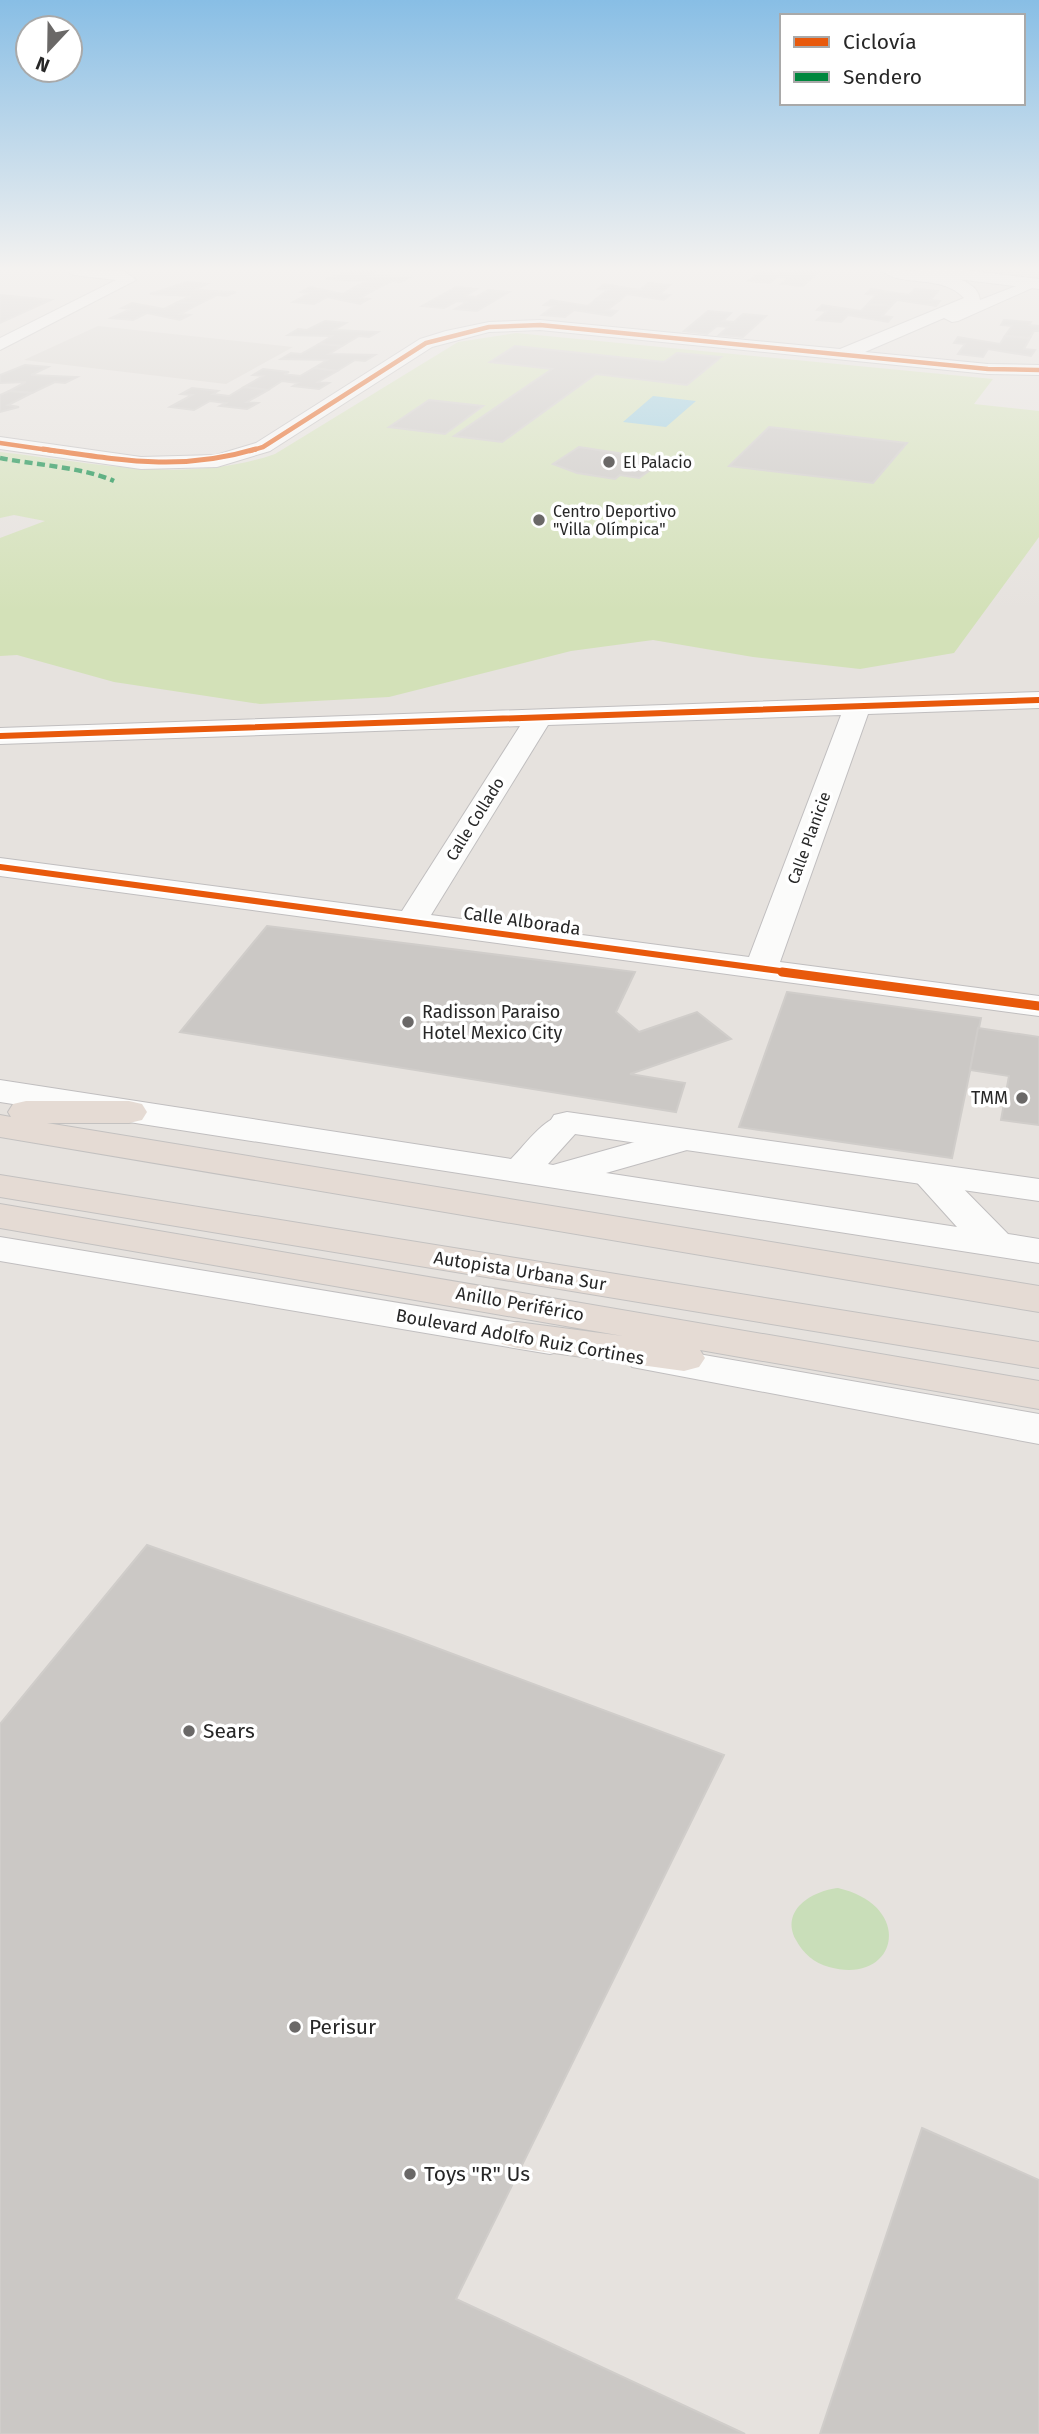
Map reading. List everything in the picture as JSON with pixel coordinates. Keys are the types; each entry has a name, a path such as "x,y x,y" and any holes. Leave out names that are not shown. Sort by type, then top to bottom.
{"highway":[{"path":"0,1110 129,1112"},
{"path":"0,1126 1039,1299"},
{"name":"Autopista Urbana Sur","path":"0,1164 1039,1332"},
{"name":"Autopista Urbana Sur","path":"0,1186 1039,1355"},
{"name":"Anillo Periférico","path":"0,1216 1039,1395"},
{"path":"517,1335 1039,1408"}],"street":[{"path":"0,443 141,463 182,464 248,453 263,447 362,384"},
{"path":"0,736 1039,700"},
{"name":"Calle Planicie","path":"761,969 857,707"},
{"name":"Calle Collado","path":"411,922 540,716"},
{"name":"Calle Alborada","path":"0,867 1039,1006"},
{"path":"0,1091 1039,1251"},
{"path":"534,1175 567,1122 1039,1190"},
{"path":"534,1175 681,1140"},
{"path":"930,1176 996,1245"},
{"name":"Boulevard Adolfo Ruiz Cortines","path":"0,1249 517,1335 1039,1429"}],"green space":[{"name":"Centro Deportivo \"Villa Olímpica\"","path":"390,384 990,384 974,404 1039,411 1039,537 954,653 860,669 753,657 653,640 571,651 389,697 260,704 114,682 17,655 0,656 0,538 45,521 14,515 0,518 0,452 104,465 173,470 241,463 275,454","holes":["429,400 483,407 445,434 390,426"]},
{"path":"838,1888 863,1897 879,1911 888,1926 889,1941 883,1955 870,1965 852,1970 829,1967 810,1957 796,1940 792,1929 795,1911 818,1893"}],"water":[{"path":"653,396 696,401 666,427 623,422"}],"building":[{"path":"23,384 52,384 32,393 9,391"},
{"path":"250,384 278,384 268,390 244,387"},
{"path":"297,384 328,384 319,389 293,386"},
{"path":"531,384 583,384 502,442 454,436"},
{"path":"244,387 268,390 247,402 258,403 247,409 220,406 226,403 210,401 194,410 170,407 192,395 181,394 192,388 218,391 213,394 229,396"},
{"path":"9,391 32,393 8,405 19,407 0,412 0,395"},
{"path":"429,400 483,406 445,434 389,427"},
{"path":"769,427 907,443 873,483 729,466"},
{"name":"El Palacio","path":"579,447 664,460 639,478 620,475 615,479 577,473 553,464"},
{"name":"Radisson Paraiso Hotel Mexico City","path":"267,926 635,972 616,1012 639,1032 697,1012 731,1039 630,1074 685,1083 676,1112 180,1032"},
{"path":"787,992 981,1018 952,1158 739,1127"},
{"name":"TMM","path":"978,1028 1039,1037 1039,1125 1001,1120 1009,1076 970,1070"},
{"name":"Perisur","path":"147,1545 402,1635 724,1755 456,2299 745,2434 0,2434 0,1724"},
{"path":"922,2128 1039,2180 1039,2434 820,2434"}],"marked path":[{"path":"0,458 56,469 91,471 114,481"}],"cycle path":[{"path":"0,443 141,463 217,461 263,447 362,384"},
{"path":"0,736 1039,700"},
{"path":"0,867 1039,1006"}],"place":[{"name":"El Palacio","path":"609,462"},
{"name":"Centro Deportivo \"Villa Olímpica\"","path":"539,520"},
{"name":"Radisson Paraiso Hotel Mexico City","path":"408,1022"},
{"name":"TMM","path":"1022,1098"},
{"name":"Sears","path":"189,1731"},
{"name":"Perisur","path":"295,2027"},
{"name":"Toys \"R\" Us","path":"410,2174"}]}
